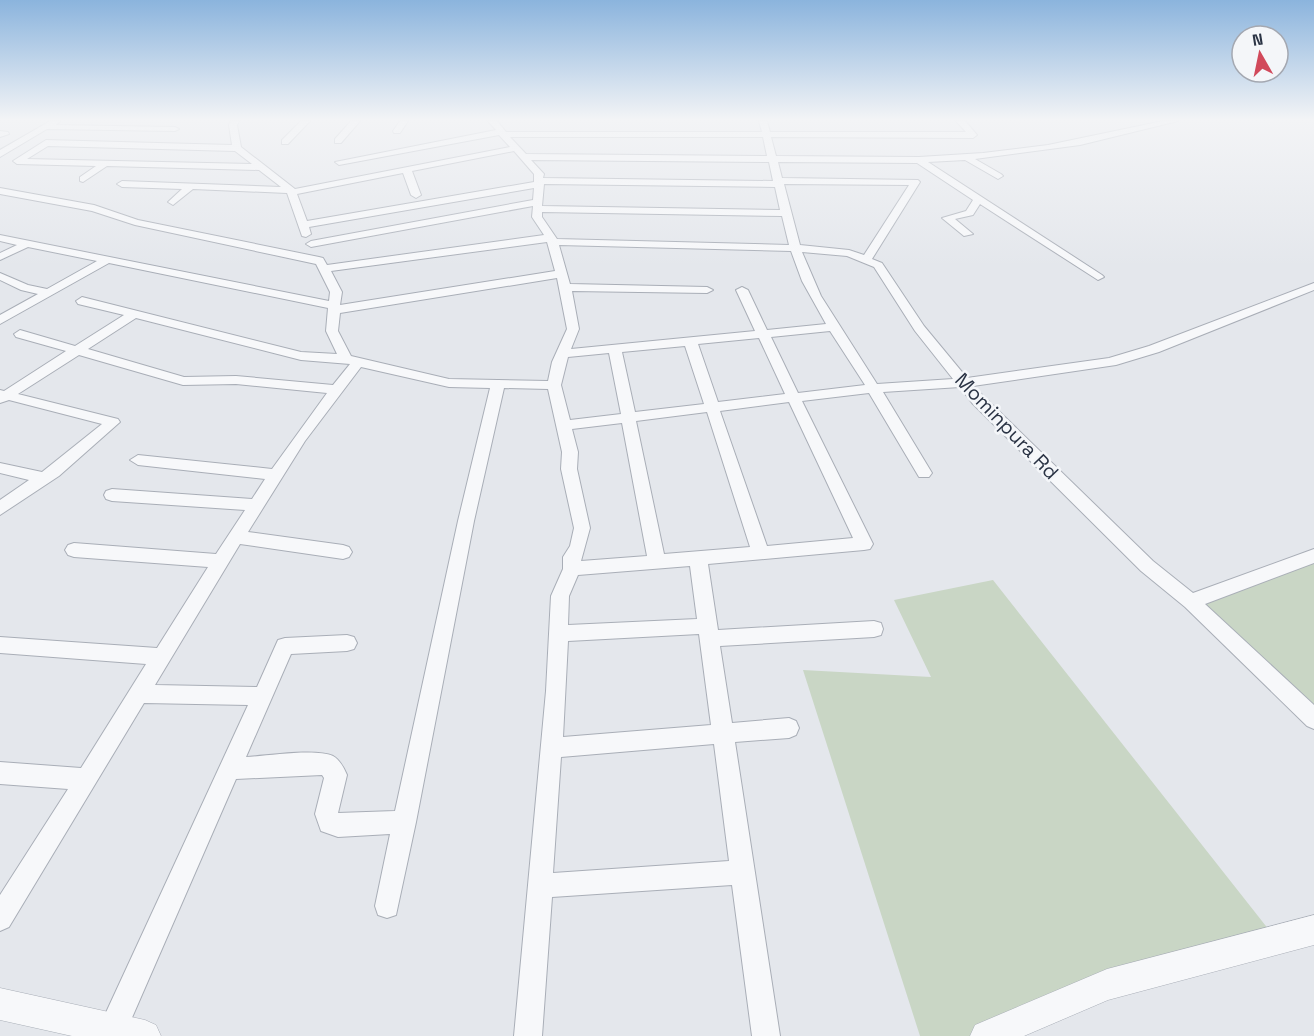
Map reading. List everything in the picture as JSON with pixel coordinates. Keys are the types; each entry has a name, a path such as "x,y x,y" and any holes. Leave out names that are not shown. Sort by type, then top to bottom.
{"street":[{"path":"83,179 97,169"},
{"path":"266,169 291,191 302,225 336,292 332,331 352,360"},
{"path":"122,184 291,191 411,169"},
{"path":"528,1036 551,748 560,596 572,569 572,557 578,547 582,528 570,469 570,452 554,385 562,354 573,329 566,287 551,240 537,217 539,174 535,169"},
{"path":"776,169 795,248 811,291 874,388 924,473"},
{"path":"933,169 1098,277"},
{"path":"987,169 998,176"},
{"path":"406,170 416,195"},
{"path":"302,225 539,183 915,182 866,260"},
{"path":"173,202 190,187"},
{"path":"0,191 94,208 135,222 322,266"},
{"path":"968,234 947,218 969,213 978,200"},
{"path":"311,244 537,205 786,213"},
{"path":"0,238 334,308 561,274"},
{"name":"Mominpura Rd","path":"322,266 551,240 795,248 849,253 878,265 919,328 976,399 1148,566 1191,602 1314,718"},
{"path":"0,257 26,244"},
{"path":"0,320 107,260"},
{"path":"0,276 25,288 49,292"},
{"path":"564,425 874,388 963,383 1111,362 1154,348 1314,286"},
{"path":"566,287 707,290"},
{"path":"572,569 864,544 742,290"},
{"path":"82,301 301,356 352,360 449,383 554,385"},
{"path":"2,396 134,314"},
{"path":"562,354 835,327"},
{"path":"20,334 183,381 236,380 336,390"},
{"path":"690,342 761,553"},
{"path":"615,349 657,562"},
{"path":"0,918 220,561 300,438 336,390 352,360"},
{"path":"387,906 466,521 498,384"},
{"path":"0,509 113,422 2,396"},
{"path":"138,459 276,475"},
{"path":"0,468 43,478"},
{"path":"112,495 257,505"},
{"path":"236,537 343,552"},
{"path":"74,550 220,561"},
{"path":"1191,602 1314,556"},
{"path":"698,558 766,1036"},
{"path":"558,634 874,629"},
{"path":"113,1029 285,646 347,643"},
{"path":"0,645 160,657"},
{"path":"137,694 262,696"},
{"path":"551,748 789,728"},
{"path":"230,770 310,764 328,765 336,775 326,814 328,823 338,825 405,822"},
{"path":"0,772 85,779"},
{"path":"540,886 742,872"},
{"path":"986,1036 1107,985 1314,930"},
{"path":"0,1004 145,1036"}],"green space":[{"path":"1314,556 1314,719 1191,602"},
{"path":"993,580 1277,940 986,1036 920,1036 803,670 931,677 894,600"}]}
